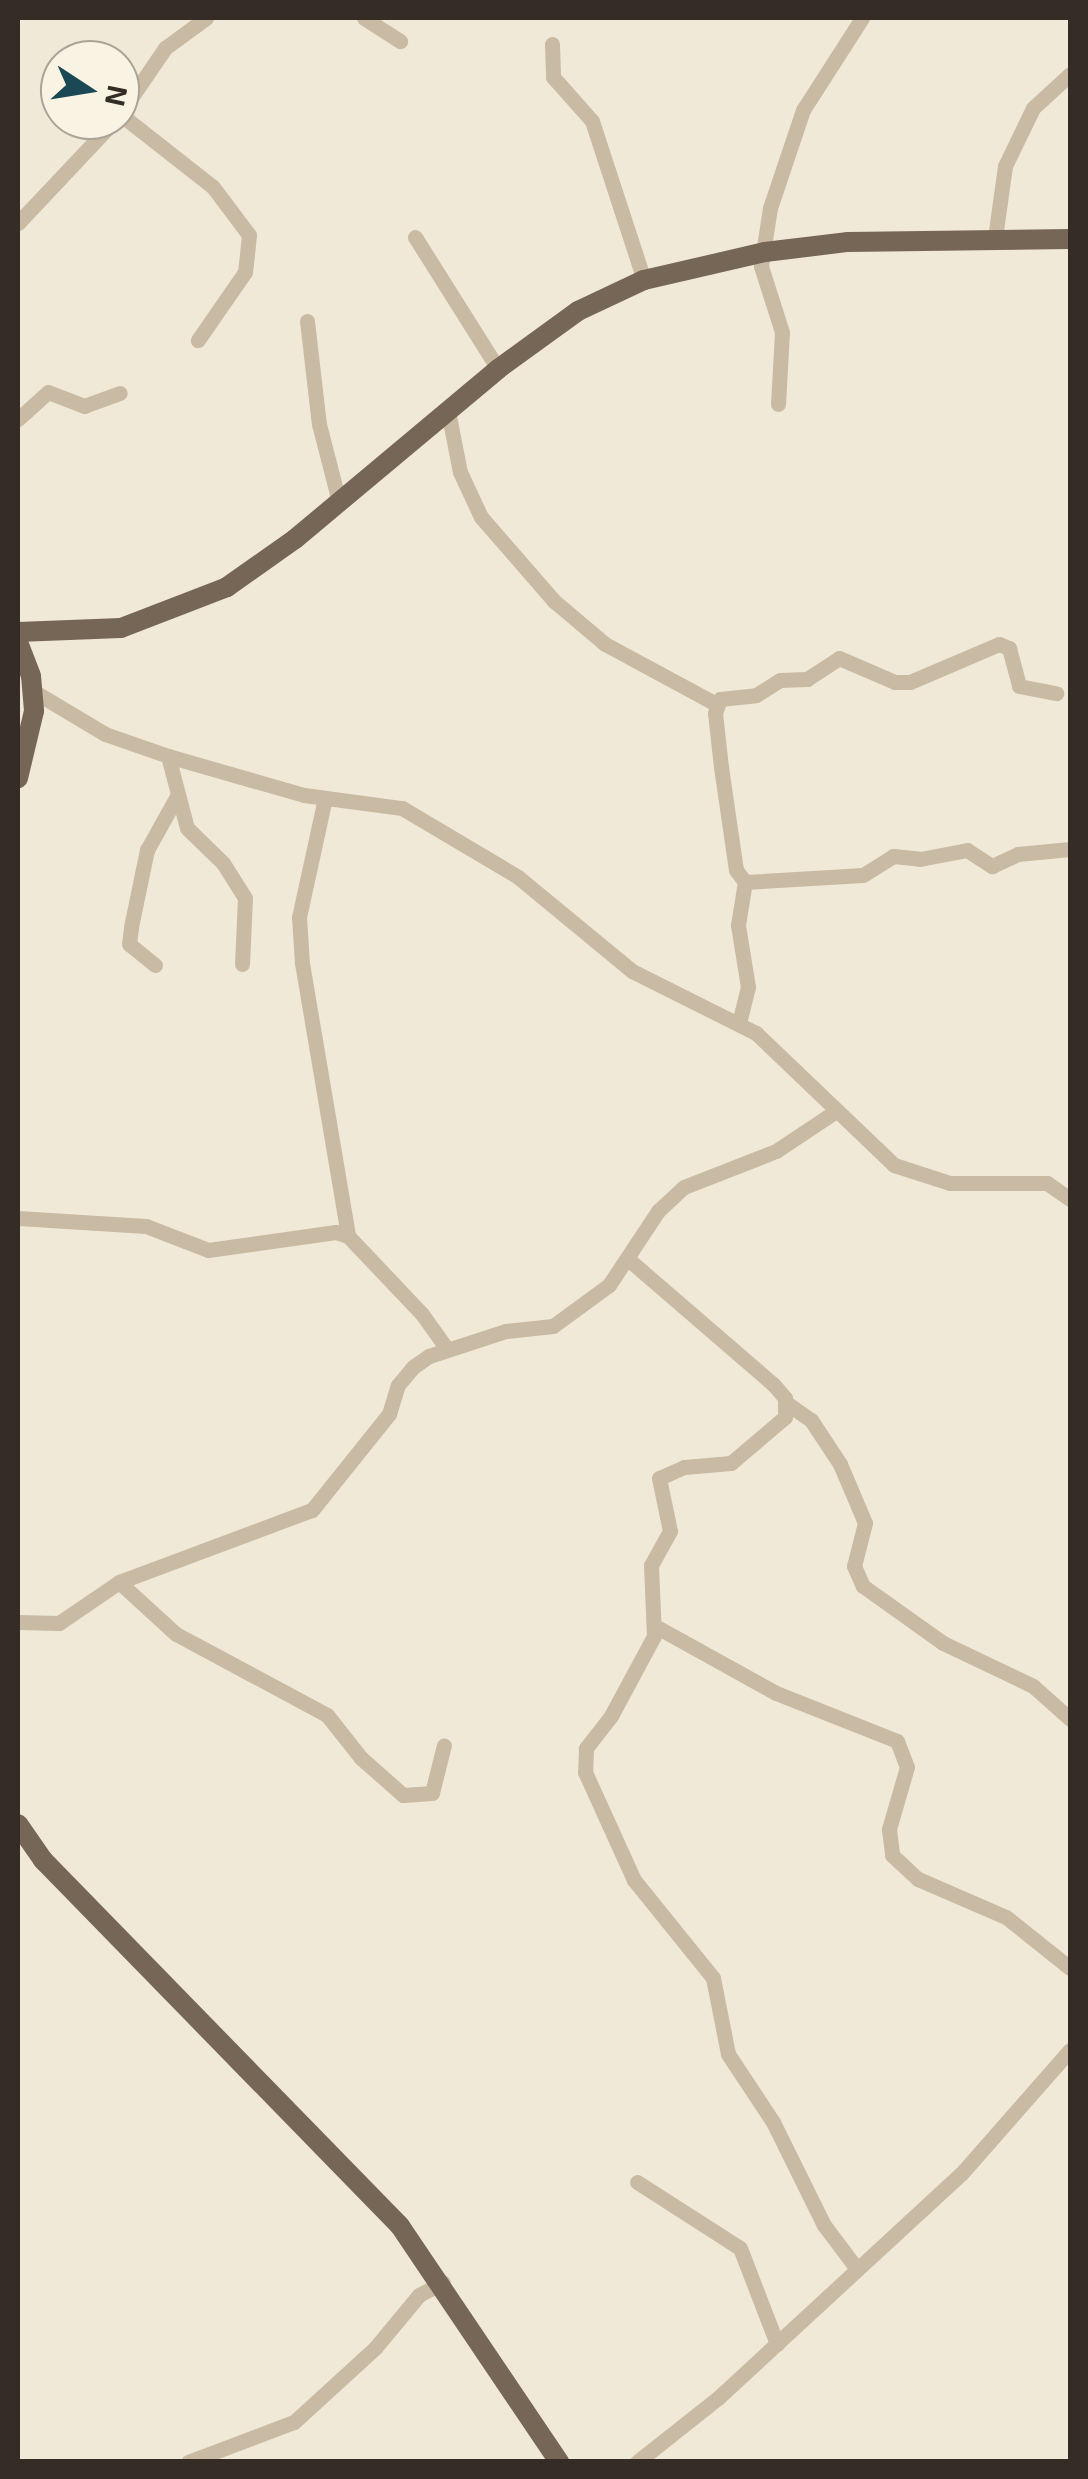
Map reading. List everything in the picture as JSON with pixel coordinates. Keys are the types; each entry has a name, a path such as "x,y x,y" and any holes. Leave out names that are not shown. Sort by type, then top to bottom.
{"main road":[{"path":"18,632 121,628 192,606 256,568 498,369 578,311 644,280 765,252 996,238 1070,239"},
{"path":"18,778 40,645 56,632"},
{"path":"18,642 32,684"},
{"path":"18,1824 42,1860 226,2052 359,2180 443,2282 559,2462"}],"street":[{"path":"140,85 165,48 206,18"},
{"path":"364,18 400,41"},
{"path":"778,404 785,359 764,282 765,252 786,150 862,18"},
{"path":"552,44 553,77 592,121 644,280"},
{"path":"996,238 1005,166 1033,108 1070,74"},
{"path":"140,130 213,187 249,235 245,272 198,340"},
{"path":"18,223 96,140"},
{"path":"415,237 498,369"},
{"path":"307,320 319,424 339,502"},
{"path":"18,419 48,392 84,406 120,394"},
{"path":"448,412 460,472 481,517 554,601 605,644 716,704 756,695 780,680 807,678 839,658 900,683 934,675 999,644 1009,648 1019,686 1056,693"},
{"path":"32,684 104,734 168,756 325,798 402,808 518,876 632,972 739,1023 778,1053 833,1113 918,1177 1047,1184 1070,1198"},
{"path":"716,704 736,870 745,882 738,926 748,987 739,1023"},
{"path":"168,756 188,828 223,862 246,898 242,964"},
{"path":"156,965 130,944 131,928 147,850 177,796"},
{"path":"325,798 300,918 302,963 348,1236 447,1350"},
{"path":"745,882 863,875 893,856 920,859 966,850 992,866 1018,854 1070,849"},
{"path":"18,1622 59,1623 119,1582 312,1510 389,1414 405,1376 447,1350 553,1326 608,1285 658,1211 684,1187 776,1150 833,1113"},
{"path":"18,1218 146,1226 208,1250 307,1232 348,1236"},
{"path":"628,1259 785,1402 811,1420 840,1464 864,1523 854,1566 863,1586 943,1644 1033,1686 1070,1719"},
{"path":"785,1402 785,1417 752,1451 731,1463 684,1467 659,1478 670,1531 651,1565 655,1626 612,1716 586,1748 585,1772 634,1880 713,1978 728,2054 772,2122 824,2225 857,2269"},
{"path":"119,1582 176,1634 327,1715 360,1758 403,1795 432,1793 444,1745"},
{"path":"655,1626 776,1692 897,1741 906,1767 889,1829 892,1856 918,1878 1006,1917 1070,1968"},
{"path":"637,2462 777,2344 961,2174 1070,2050"},
{"path":"636,2182 740,2248 777,2344"},
{"path":"188,2462 294,2422 375,2348 419,2295 443,2282"}]}
